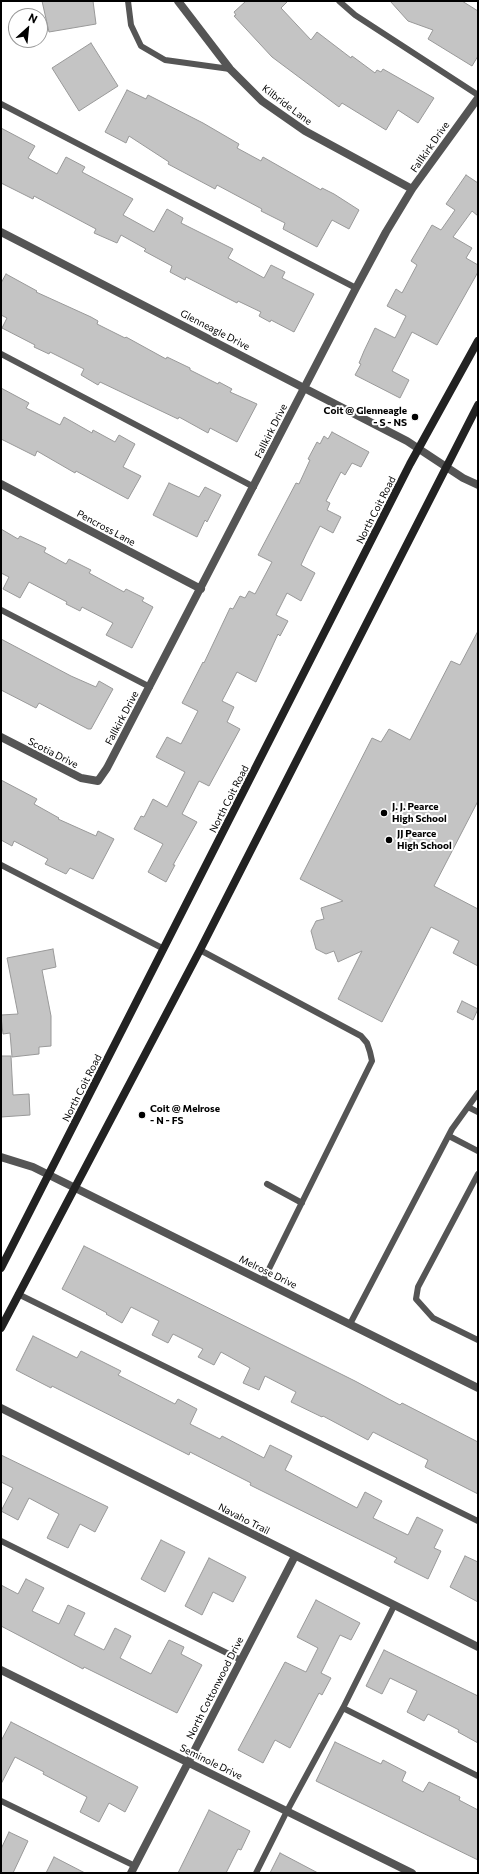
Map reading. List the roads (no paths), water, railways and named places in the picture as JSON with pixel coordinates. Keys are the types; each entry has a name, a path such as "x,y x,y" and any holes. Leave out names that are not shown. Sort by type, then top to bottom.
{"main road":[{"name":"North Coit Road","path":"1,1268 419,448 478,341"},
{"path":"1,1328 200,950 478,406"}],"street":[{"name":"Kilbride Lane","path":"178,1 230,69 262,101 305,131 412,189"},
{"name":"Fallkirk Drive","path":"98,781 107,768 150,687 356,288 412,189 478,98"},
{"name":"Glenneagle Drive","path":"1,232 304,387 419,448 463,478 478,486"},
{"name":"Pencross Lane","path":"1,484 201,588"},
{"name":"Scotia Drive","path":"1,737 81,778 98,781"},
{"name":"Melrose Drive","path":"1,1157 21,1162 75,1188 478,1388"},
{"name":"Navaho Trail","path":"1,1408 478,1647"},
{"name":"North Cottonwood Drive","path":"133,1870 295,1556"},
{"name":"Seminole Drive","path":"1,1670 412,1873"}],"lane":[{"path":"128,1 131,25 141,46 165,60 230,69"},
{"path":"339,1 355,15 478,95"},
{"path":"1,104 356,288"},
{"path":"1,354 254,486"},
{"path":"1,610 150,687"},
{"path":"1,865 164,949"},
{"path":"200,950 361,1036 370,1052 372,1061 263,1281"},
{"path":"350,1324 449,1136 478,1093"},
{"path":"468,1107 478,1112"},
{"path":"449,1136 478,1151"},
{"path":"478,1174 418,1287 416,1299 433,1318 478,1340"},
{"path":"267,1184 302,1202"},
{"path":"18,1294 478,1521"},
{"path":"1,1541 241,1660"},
{"path":"256,1873 287,1811 343,1708 394,1606"},
{"path":"343,1708 478,1776"},
{"path":"1,1801 133,1870"}],"place":[{"name":"Coit @ Glenneagle - S - NS","path":"415,417"},
{"name":"J. J. Pearce High School","path":"384,813"},
{"name":"JJ Pearce High School","path":"389,840"},
{"name":"Coit @ Melrose - N - FS","path":"142,1115"}]}
